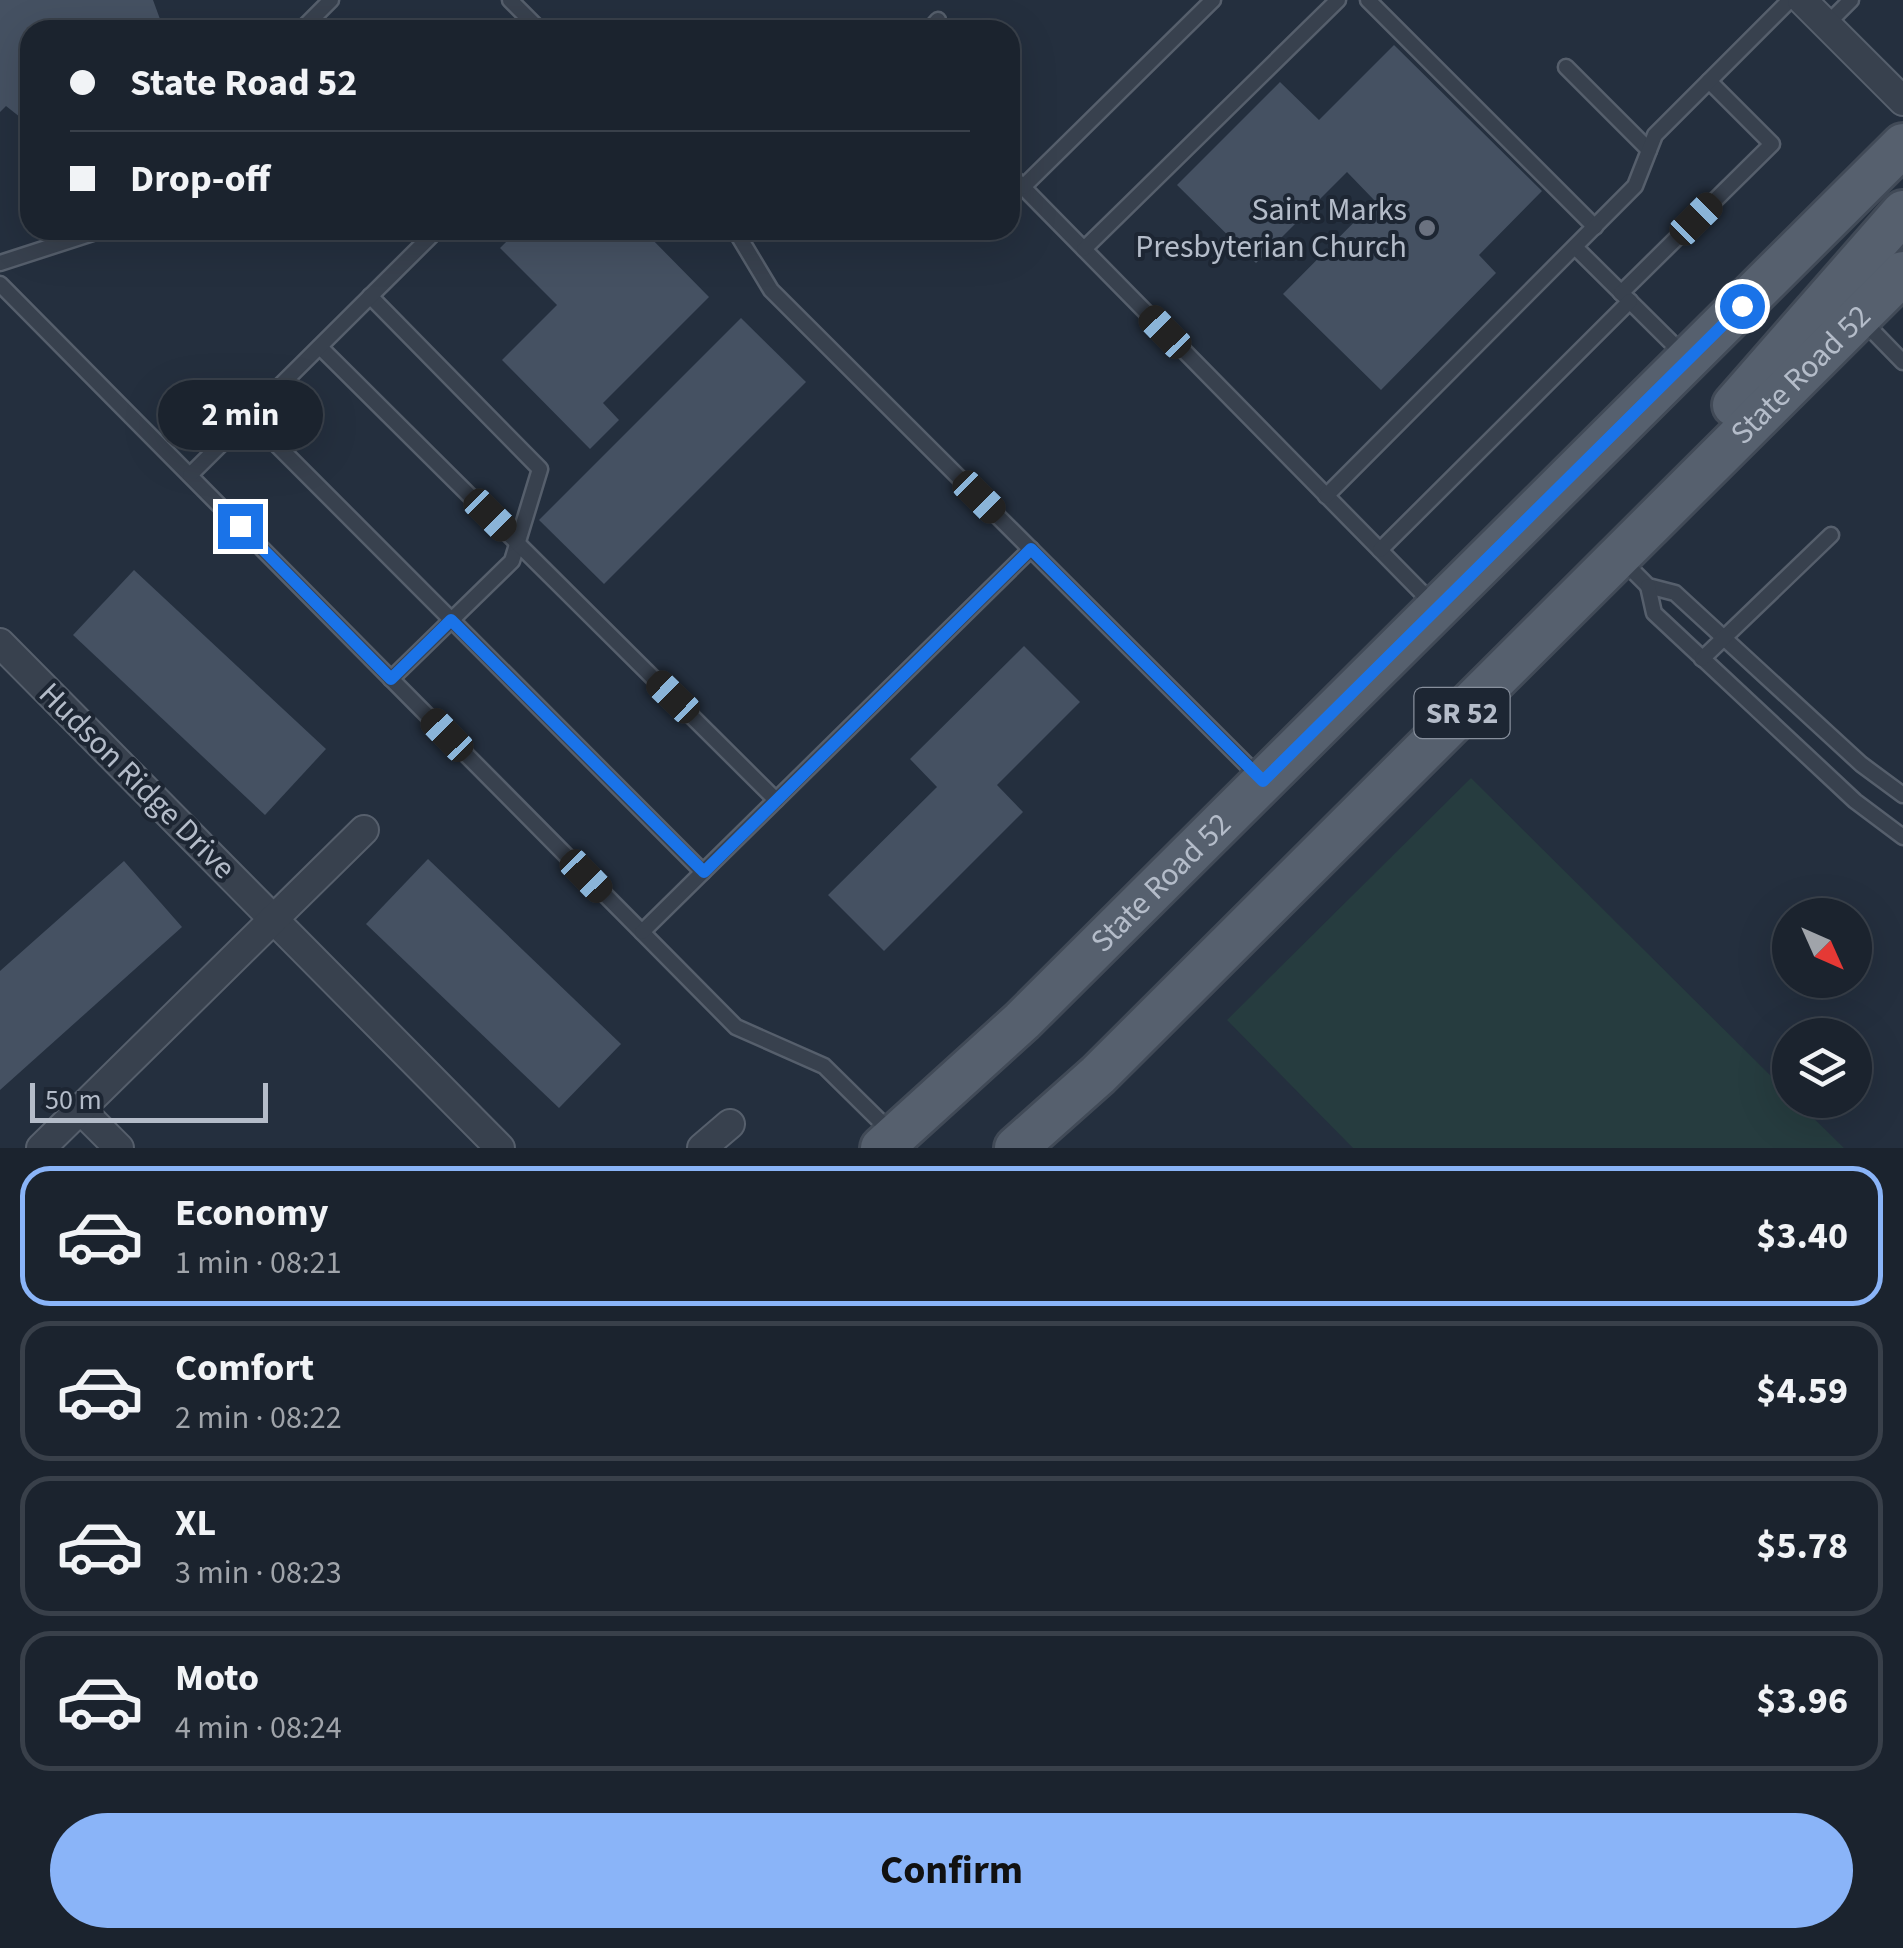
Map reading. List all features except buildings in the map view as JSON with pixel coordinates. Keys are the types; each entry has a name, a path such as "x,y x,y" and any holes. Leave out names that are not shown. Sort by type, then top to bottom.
{"main road":[{"name":"State Road 52","path":"895,1144 1903,145"},
{"path":"1663,514 1705,438 1903,212"},
{"name":"State Road 52","path":"1016,1148 1634,571 1663,514 1903,273"}],"street":[{"path":"1802,0 1903,101"},
{"name":"Hudson Ridge Drive","path":"0,642 500,1148"},
{"path":"41,1148 364,830"},
{"path":"80,1110 118,1148"},
{"path":"702,1148 730,1124"}],"lane":[{"path":"311,20 331,0"},
{"path":"510,0 530,20"},
{"path":"1213,0 1022,187 1437,608"},
{"path":"1084,250 1338,0"},
{"path":"1368,0 1596,227"},
{"path":"1326,496 1635,186 1655,136 1790,0"},
{"path":"1826,24 1851,0"},
{"path":"1566,67 1649,150"},
{"path":"1380,550 1772,144 1709,81"},
{"path":"0,263 71,240"},
{"path":"190,476 427,240"},
{"path":"741,240 771,290 1263,781"},
{"path":"1575,247 1688,359"},
{"path":"0,284 736,1027 824,1066 895,1144"},
{"path":"370,296 540,469 512,561 391,679"},
{"path":"1859,317 1903,362"},
{"path":"320,347 776,800"},
{"path":"248,417 704,872"},
{"path":"1702,658 1831,535"},
{"path":"642,932 1031,549"},
{"path":"1634,571 1675,593 1861,764 1903,796"},
{"path":"1634,571 1654,614 1855,801 1903,837"}],"green space":[{"path":"1471,778 1772,1077 1772,1118 1813,1118 1844,1148 1353,1148 1227,1020"}],"place":[{"name":"Saint Marks Presbyterian Church","path":"1427,228"}],"route":[{"path":"240,526 391,679 451,620 704,872 1031,549 1263,781 1742,306"}]}
